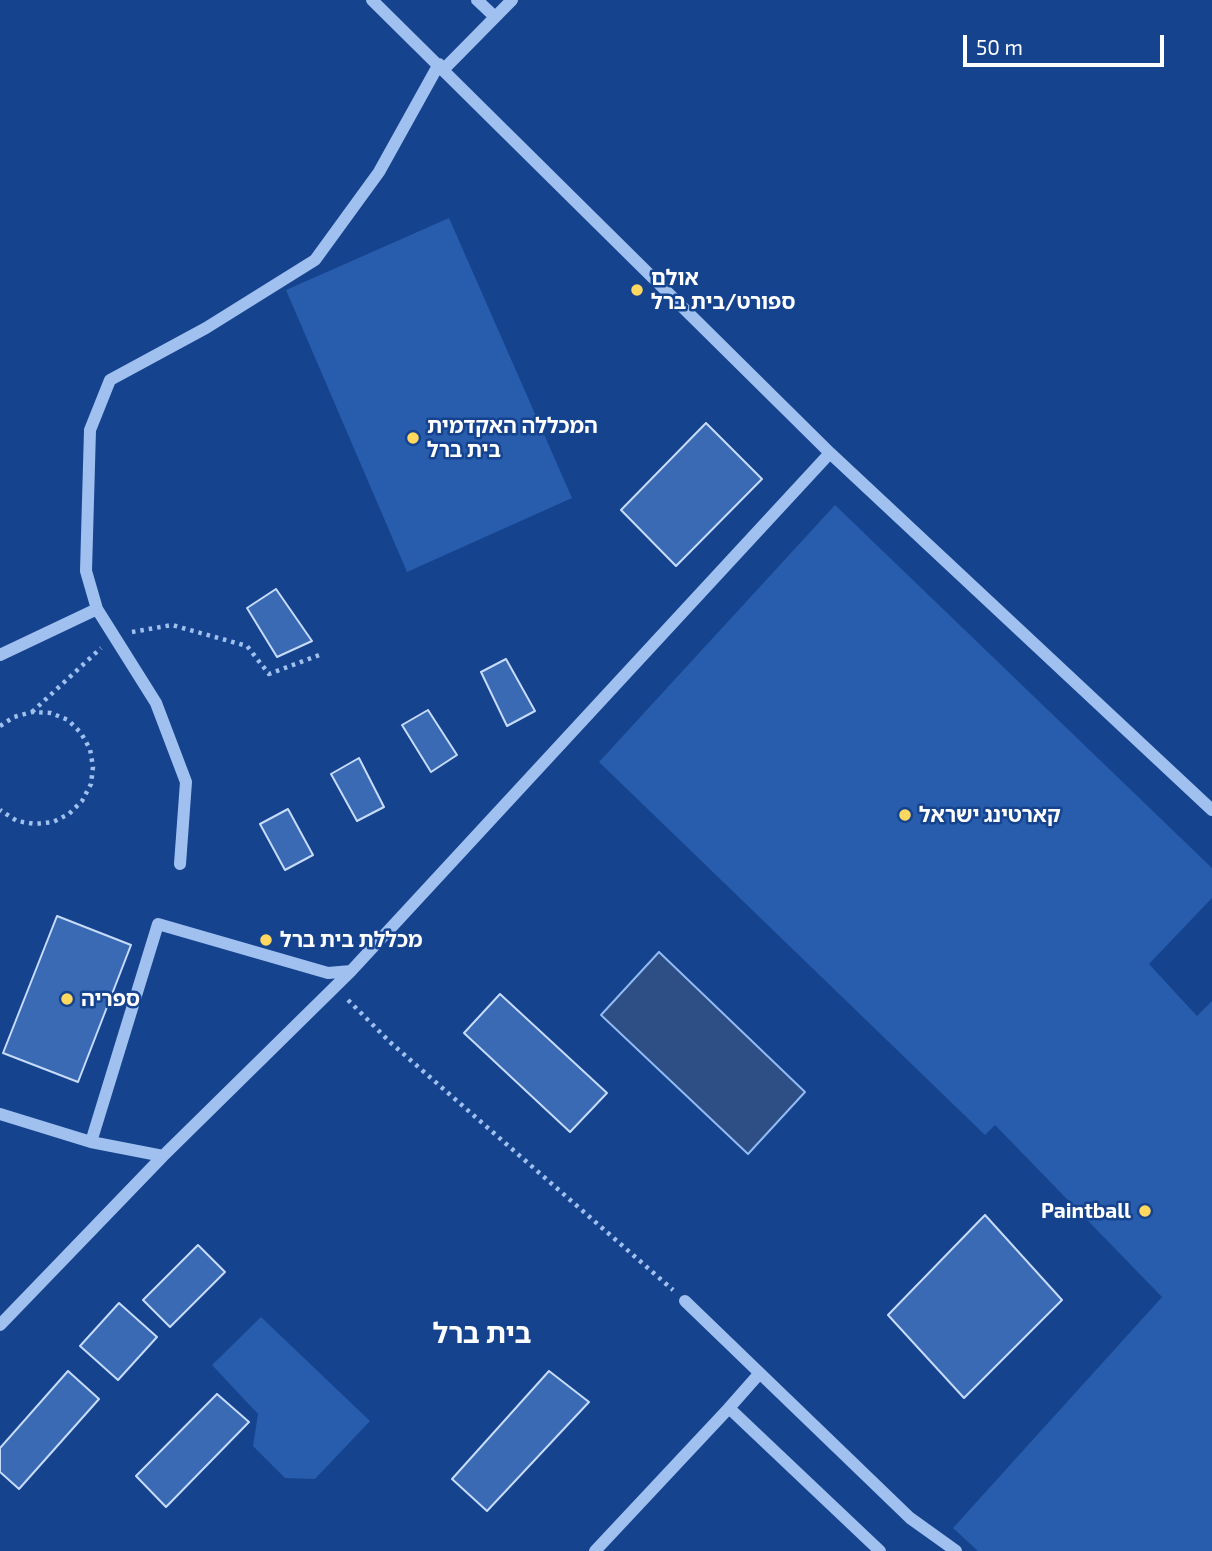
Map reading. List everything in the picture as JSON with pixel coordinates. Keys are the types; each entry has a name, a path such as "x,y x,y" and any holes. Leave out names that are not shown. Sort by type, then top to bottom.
{"street":[{"path":"372,0 830,453 1212,810"},
{"path":"477,0 495,17"},
{"path":"180,864 186,782 156,703 97,609 86,571 90,430 110,380 206,328 315,260 379,172 442,67 512,0"},
{"path":"0,1325 163,1156 351,971 830,453"},
{"path":"0,654 97,609"},
{"path":"92,1142 158,924 328,973 351,971"},
{"path":"0,1114 92,1142 163,1156"},
{"path":"685,1301 910,1518 956,1551"},
{"path":"595,1551 758,1374"},
{"path":"729,1408 880,1551"}],"path":[{"path":"32,712 115,635 172,625 247,646 269,674 322,654"},
{"path":"0,726 14,717 32,712 51,713 68,720 81,733 90,749 93,767 91,785 82,801 69,814 53,822 35,824 17,821 0,810"},
{"path":"335,987 391,1043 685,1301"}],"shaded area":[{"path":"449,218 572,498 407,572 286,290"},
{"name":"קארטינג ישראל","path":"835,505 1212,868 1212,898 1149,964 1197,1016 1212,1001 1212,1551 978,1551 953,1528 1162,1297 995,1125 985,1135 599,762"},
{"path":"659,952 805,1092 748,1154 601,1015"},
{"path":"261,1317 370,1421 315,1479 285,1478 253,1446 258,1414 212,1365"}],"building":[{"path":"706,423 762,479 676,566 621,510"},
{"path":"276,589 312,641 277,657 247,608"},
{"path":"506,659 535,711 507,726 481,672"},
{"path":"428,710 457,755 431,772 402,725"},
{"path":"359,758 384,807 357,821 331,774"},
{"path":"288,809 313,855 285,870 260,824"},
{"name":"ספריה","path":"57,916 131,945 78,1082 3,1053"},
{"path":"500,994 607,1093 570,1132 464,1033"},
{"path":"985,1215 1062,1300 964,1398 888,1315"},
{"path":"198,1245 225,1272 170,1327 143,1300"},
{"path":"119,1303 157,1337 118,1380 80,1346"},
{"path":"68,1371 99,1399 19,1489 0,1472 0,1448"},
{"path":"549,1371 589,1402 487,1511 452,1479"},
{"path":"217,1394 249,1422 166,1507 136,1476"}],"place":[{"name":"אולם ספורט/בית ברל","path":"637,290"},
{"name":"המכללה האקדמית בית ברל","path":"413,438"},
{"name":"קארטינג ישראל","path":"905,815"},
{"name":"מכללת בית ברל","path":"266,940"},
{"name":"ספריה","path":"67,999"},
{"name":"Paintball","path":"1145,1211"}],"district":[{"name":"בית ברל","path":"482,1334"}]}
